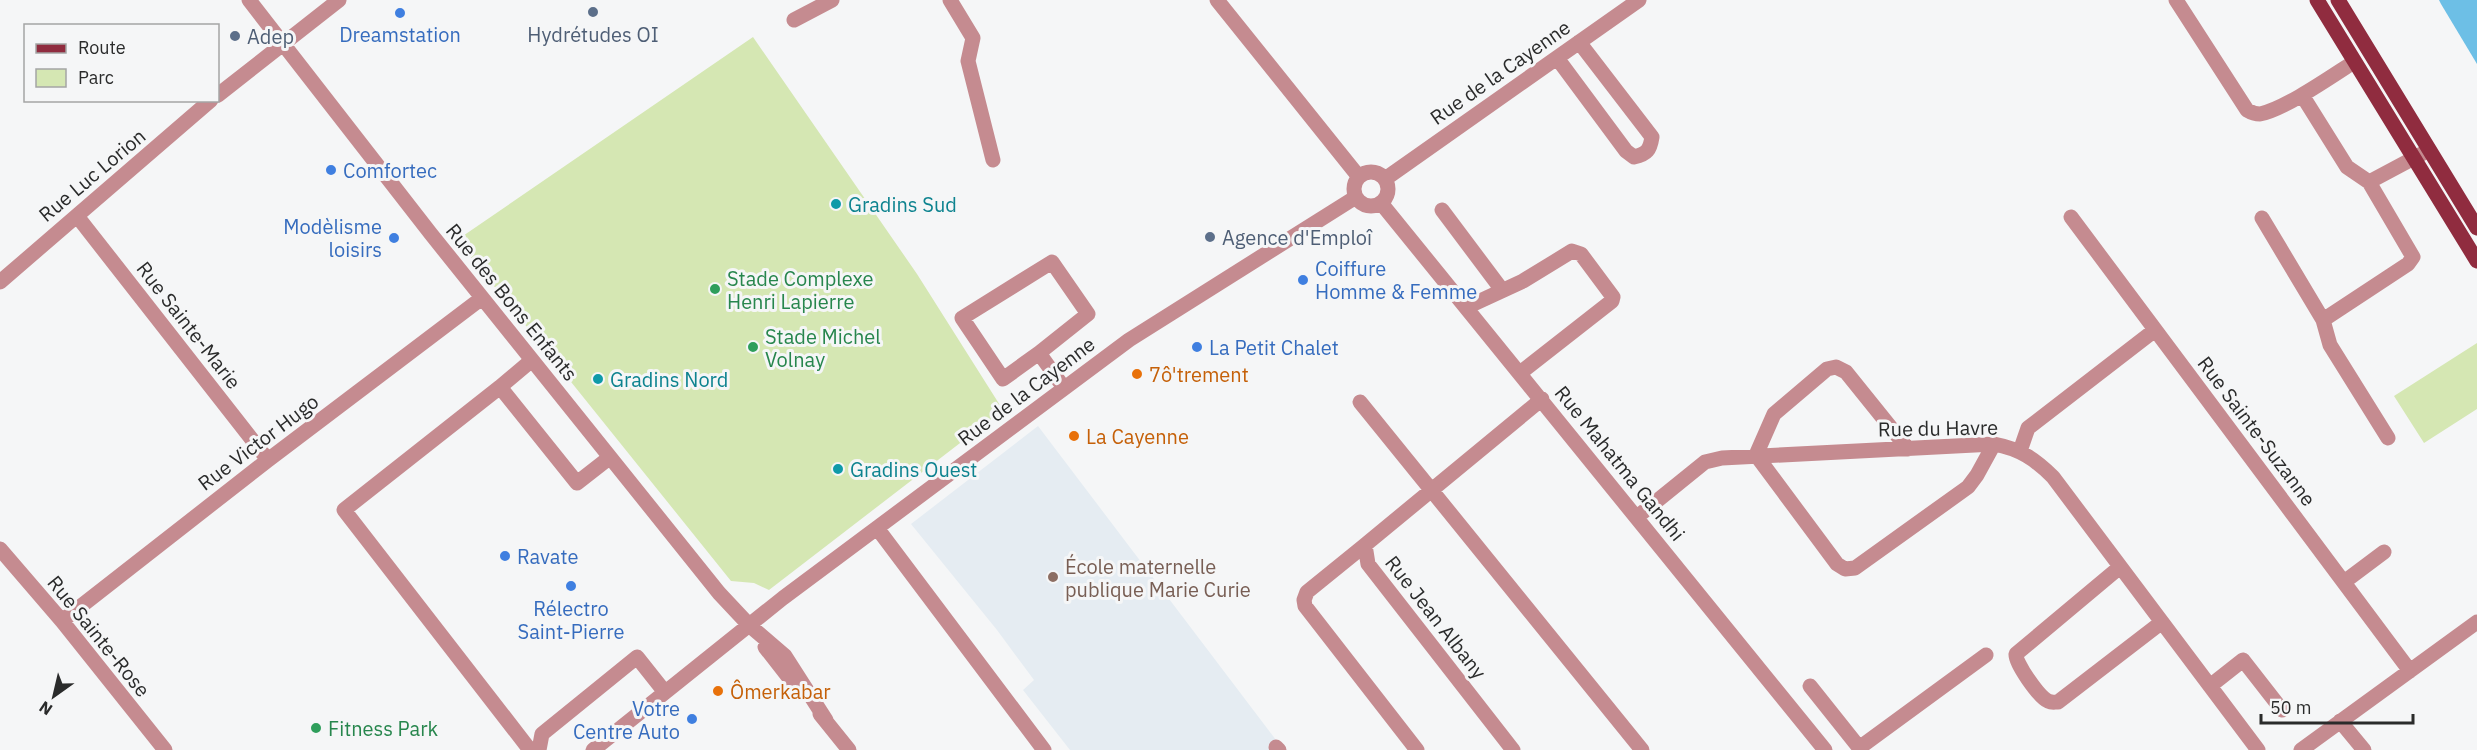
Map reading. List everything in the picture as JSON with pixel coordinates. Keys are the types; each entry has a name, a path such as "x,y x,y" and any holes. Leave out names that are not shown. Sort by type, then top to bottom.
{"main road":[{"path":"2327,2 2354,62 2477,261"},
{"path":"2327,2 2429,150 2477,228"}],"street":[{"name":"Rue des Bons Enfants","path":"249,0 609,458 725,600 749,625 782,670 849,750"},
{"path":"219,94 339,0"},
{"path":"794,20 832,0"},
{"path":"950,0 973,38 968,61 993,160"},
{"path":"1217,0 1359,177"},
{"name":"Rue de la Cayenne","path":"1385,179 1639,0"},
{"path":"2176,0 2247,110 2258,114 2302,95 2354,62"},
{"path":"1557,58 1626,151 1634,157 1644,155 1650,148 1652,137 1579,42"},
{"path":"2302,95 2347,167 2368,182 2413,257 2408,264 2323,320"},
{"name":"Rue Luc Lorion","path":"0,282 209,102"},
{"path":"2368,182 2429,150"},
{"path":"1374,172 1385,179 1388,191 1381,203 1368,205 1356,197 1355,188 1359,177 1365,173 1374,172"},
{"name":"Rue de la Cayenne","path":"593,750 749,625 1130,340 1356,197"},
{"name":"Rue Mahatma Gandhi","path":"1381,203 1825,750"},
{"path":"1442,210 1502,290"},
{"name":"Rue Sainte-Marie","path":"76,216 268,460"},
{"name":"Rue Sainte-Suzanne","path":"2071,217 2410,671"},
{"path":"2262,218 2323,320 2330,345 2388,438"},
{"path":"1467,308 1523,281 1572,251 1577,251 1613,297 1609,305 1521,373"},
{"path":"1053,262 1089,314 1039,354 1004,379 962,318 1053,262"},
{"name":"Rue Victor Hugo","path":"62,621 268,460 482,298"},
{"path":"2020,451 2028,428 2155,330"},
{"path":"1039,354 1064,388"},
{"path":"530,750 344,510 532,360"},
{"path":"1908,448 1846,372 1836,367 1827,369 1774,414 1756,455 1837,564 1845,568 1855,568 1968,487 1994,444"},
{"path":"500,387 577,483 609,458"},
{"name":"Rue Jean Albany","path":"1512,750 1368,564 1365,545 1542,399"},
{"path":"1360,402 1642,750"},
{"name":"Rue du Havre","path":"1637,518 1705,462 1722,458 1994,444 2020,451 2035,459 2053,477 2258,750"},
{"path":"877,528 1044,750"},
{"path":"1365,545 1307,592 1304,600 1305,606 1417,750"},
{"name":"Rue Sainte-Rose","path":"0,549 62,621 165,750"},
{"path":"2344,582 2384,552"},
{"path":"2120,567 2016,654 2016,662 2042,697 2048,701 2058,702 2162,622"},
{"path":"2301,750 2475,627"},
{"path":"1810,686 1860,749 1986,655"},
{"path":"539,750 542,734 637,657 664,692"},
{"path":"2210,686 2243,660 2282,710"},
{"path":"2340,721 2364,750"}],"shaded area":[{"name":"École maternelle publique Marie Curie","path":"1038,426 1276,740 1268,746 1271,750 1070,750 1023,690 1034,680 997,630 911,524"}],"green space":[{"name":"Stade Michel Volnay","path":"753,37 917,274 1003,410 769,590 754,583 731,581 457,240"},
{"path":"2477,343 2477,409 2424,443 2394,396"}],"water":[{"path":"2439,0 2477,0 2477,64 2441,4"}],"place":[{"name":"Hydrétudes OI","path":"593,12"},
{"name":"Dreamstation","path":"400,13"},
{"name":"Adep","path":"235,36"},
{"name":"Comfortec","path":"331,170"},
{"name":"Gradins Sud","path":"836,204"},
{"name":"Agence d'Emploî","path":"1210,237"},
{"name":"Modèlisme loisirs","path":"394,238"},
{"name":"Coiffure Homme & Femme","path":"1303,280"},
{"name":"Stade Complexe Henri Lapierre","path":"715,289"},
{"name":"Stade Michel Volnay","path":"753,347"},
{"name":"La Petit Chalet","path":"1197,347"},
{"name":"7ô'trement","path":"1137,374"},
{"name":"Gradins Nord","path":"598,379"},
{"name":"La Cayenne","path":"1074,436"},
{"name":"Gradins Ouest","path":"838,469"},
{"name":"Ravate","path":"505,556"},
{"name":"École maternelle publique Marie Curie","path":"1053,577"},
{"name":"Rélectro Saint-Pierre","path":"571,586"},
{"name":"Ômerkabar","path":"718,691"},
{"name":"Votre Centre Auto","path":"692,719"},
{"name":"Fitness Park","path":"316,728"}]}
